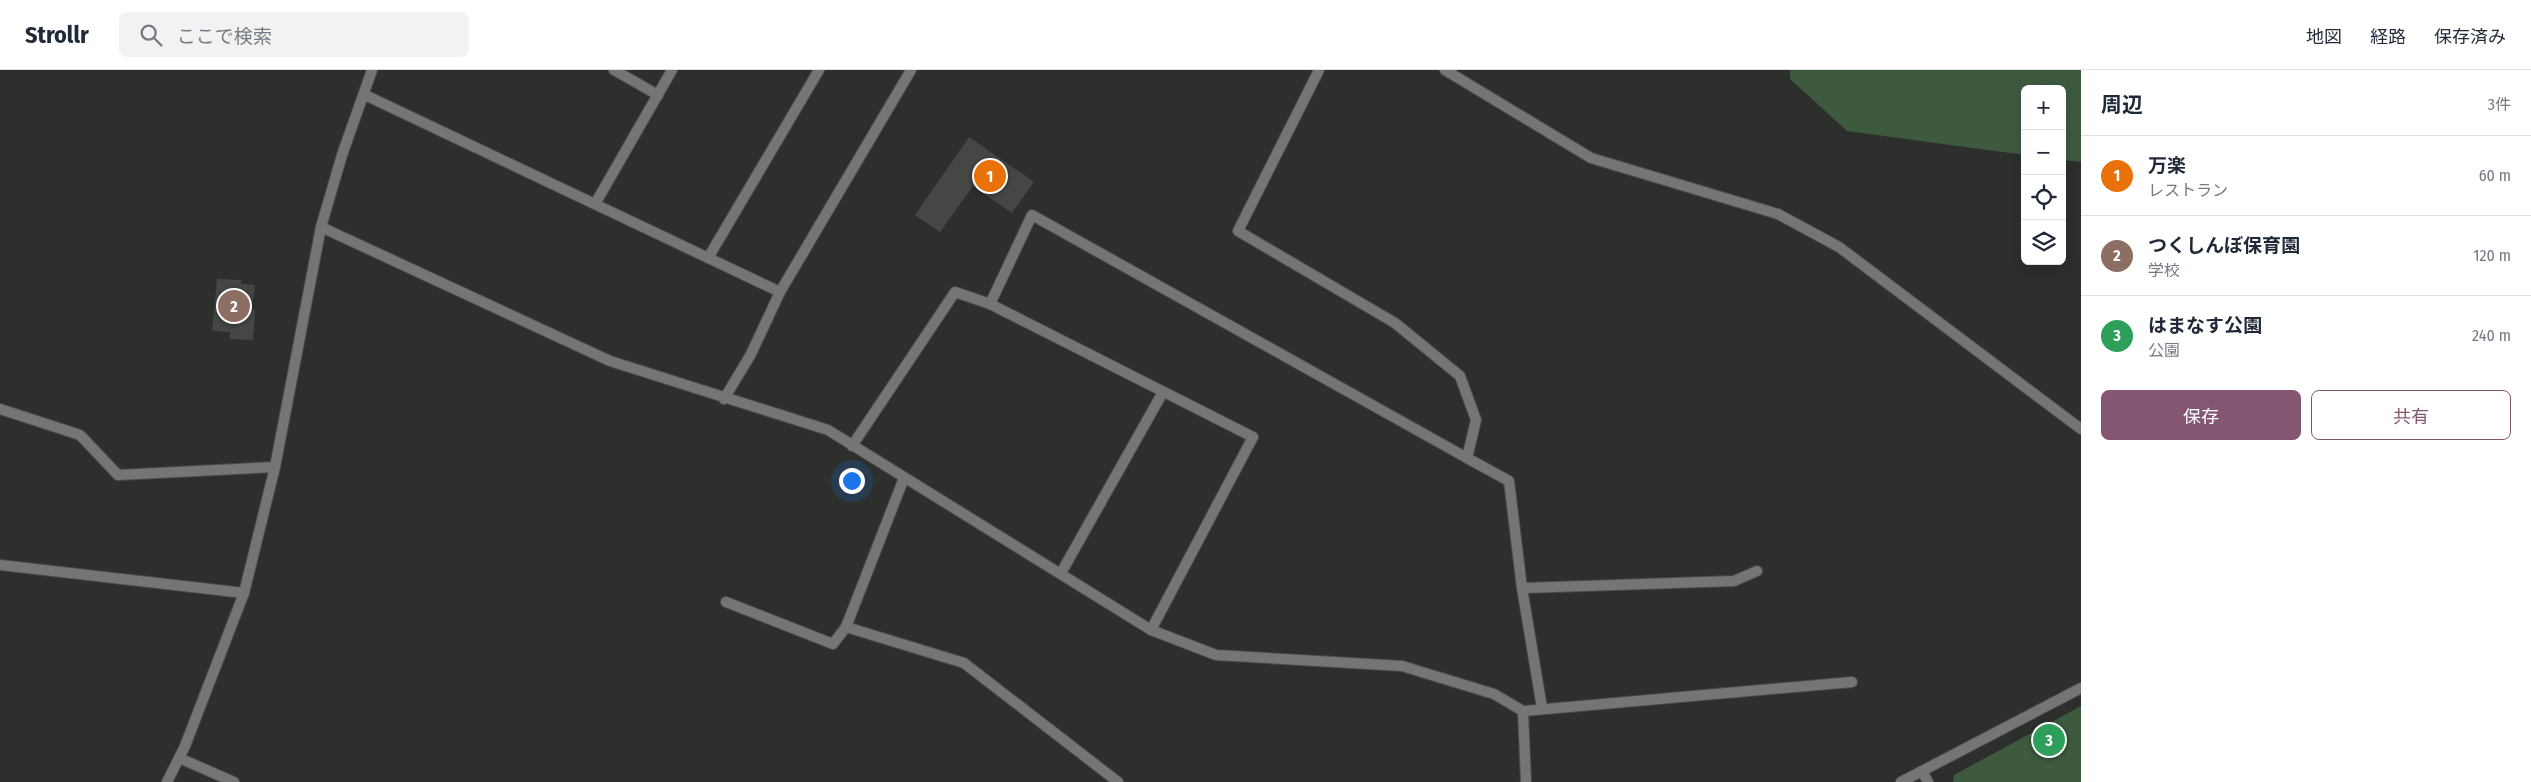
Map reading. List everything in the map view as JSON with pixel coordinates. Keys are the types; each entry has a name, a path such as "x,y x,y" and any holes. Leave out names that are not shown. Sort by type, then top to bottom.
{"street":[{"path":"167,782 179,758 244,593 275,467 321,227 342,155 365,95 372,70"},
{"path":"614,70 658,95"},
{"path":"595,204 672,70"},
{"path":"708,258 819,70"},
{"path":"724,399 751,354 780,292 911,70"},
{"path":"1319,70 1238,231 1395,323 1460,376 1476,420 1468,458"},
{"path":"1445,70 1591,158 1778,214 1839,247 2081,428"},
{"path":"365,95 780,292"},
{"path":"990,304 1032,215 1509,481 1522,588 1542,708"},
{"path":"321,227 610,362 828,430 1151,630 1216,655 1402,666 1494,694 1522,711 1852,682"},
{"path":"852,446 955,292 990,304 1252,436 1151,630"},
{"path":"1061,573 1163,392"},
{"path":"0,409 80,435 118,475 275,467"},
{"path":"726,602 833,644 846,627 904,478"},
{"path":"0,565 244,593"},
{"path":"1522,588 1734,580 1757,571"},
{"path":"846,627 964,663 1118,782"},
{"path":"1901,782 2081,688"},
{"path":"1522,711 1526,782"},
{"path":"179,758 234,782"},
{"path":"1922,771 1928,782"}],"green space":[{"path":"1790,70 2081,70 2081,162 2066,160 2066,85 2021,85 2021,154 1847,131 1790,79"},
{"path":"2081,706 2081,782 1953,782 1954,775"}],"building":[{"path":"969,137 1034,182 1012,213 973,186 940,232 915,215"},
{"path":"217,279 241,280 241,284 255,285 252,308 255,310 253,340 230,339 230,332 212,331"}],"place":[{"name":"万楽","path":"990,176"},
{"name":"つくしんぼ保育園","path":"234,306"},
{"name":"はまなす公園","path":"2049,740"}]}
